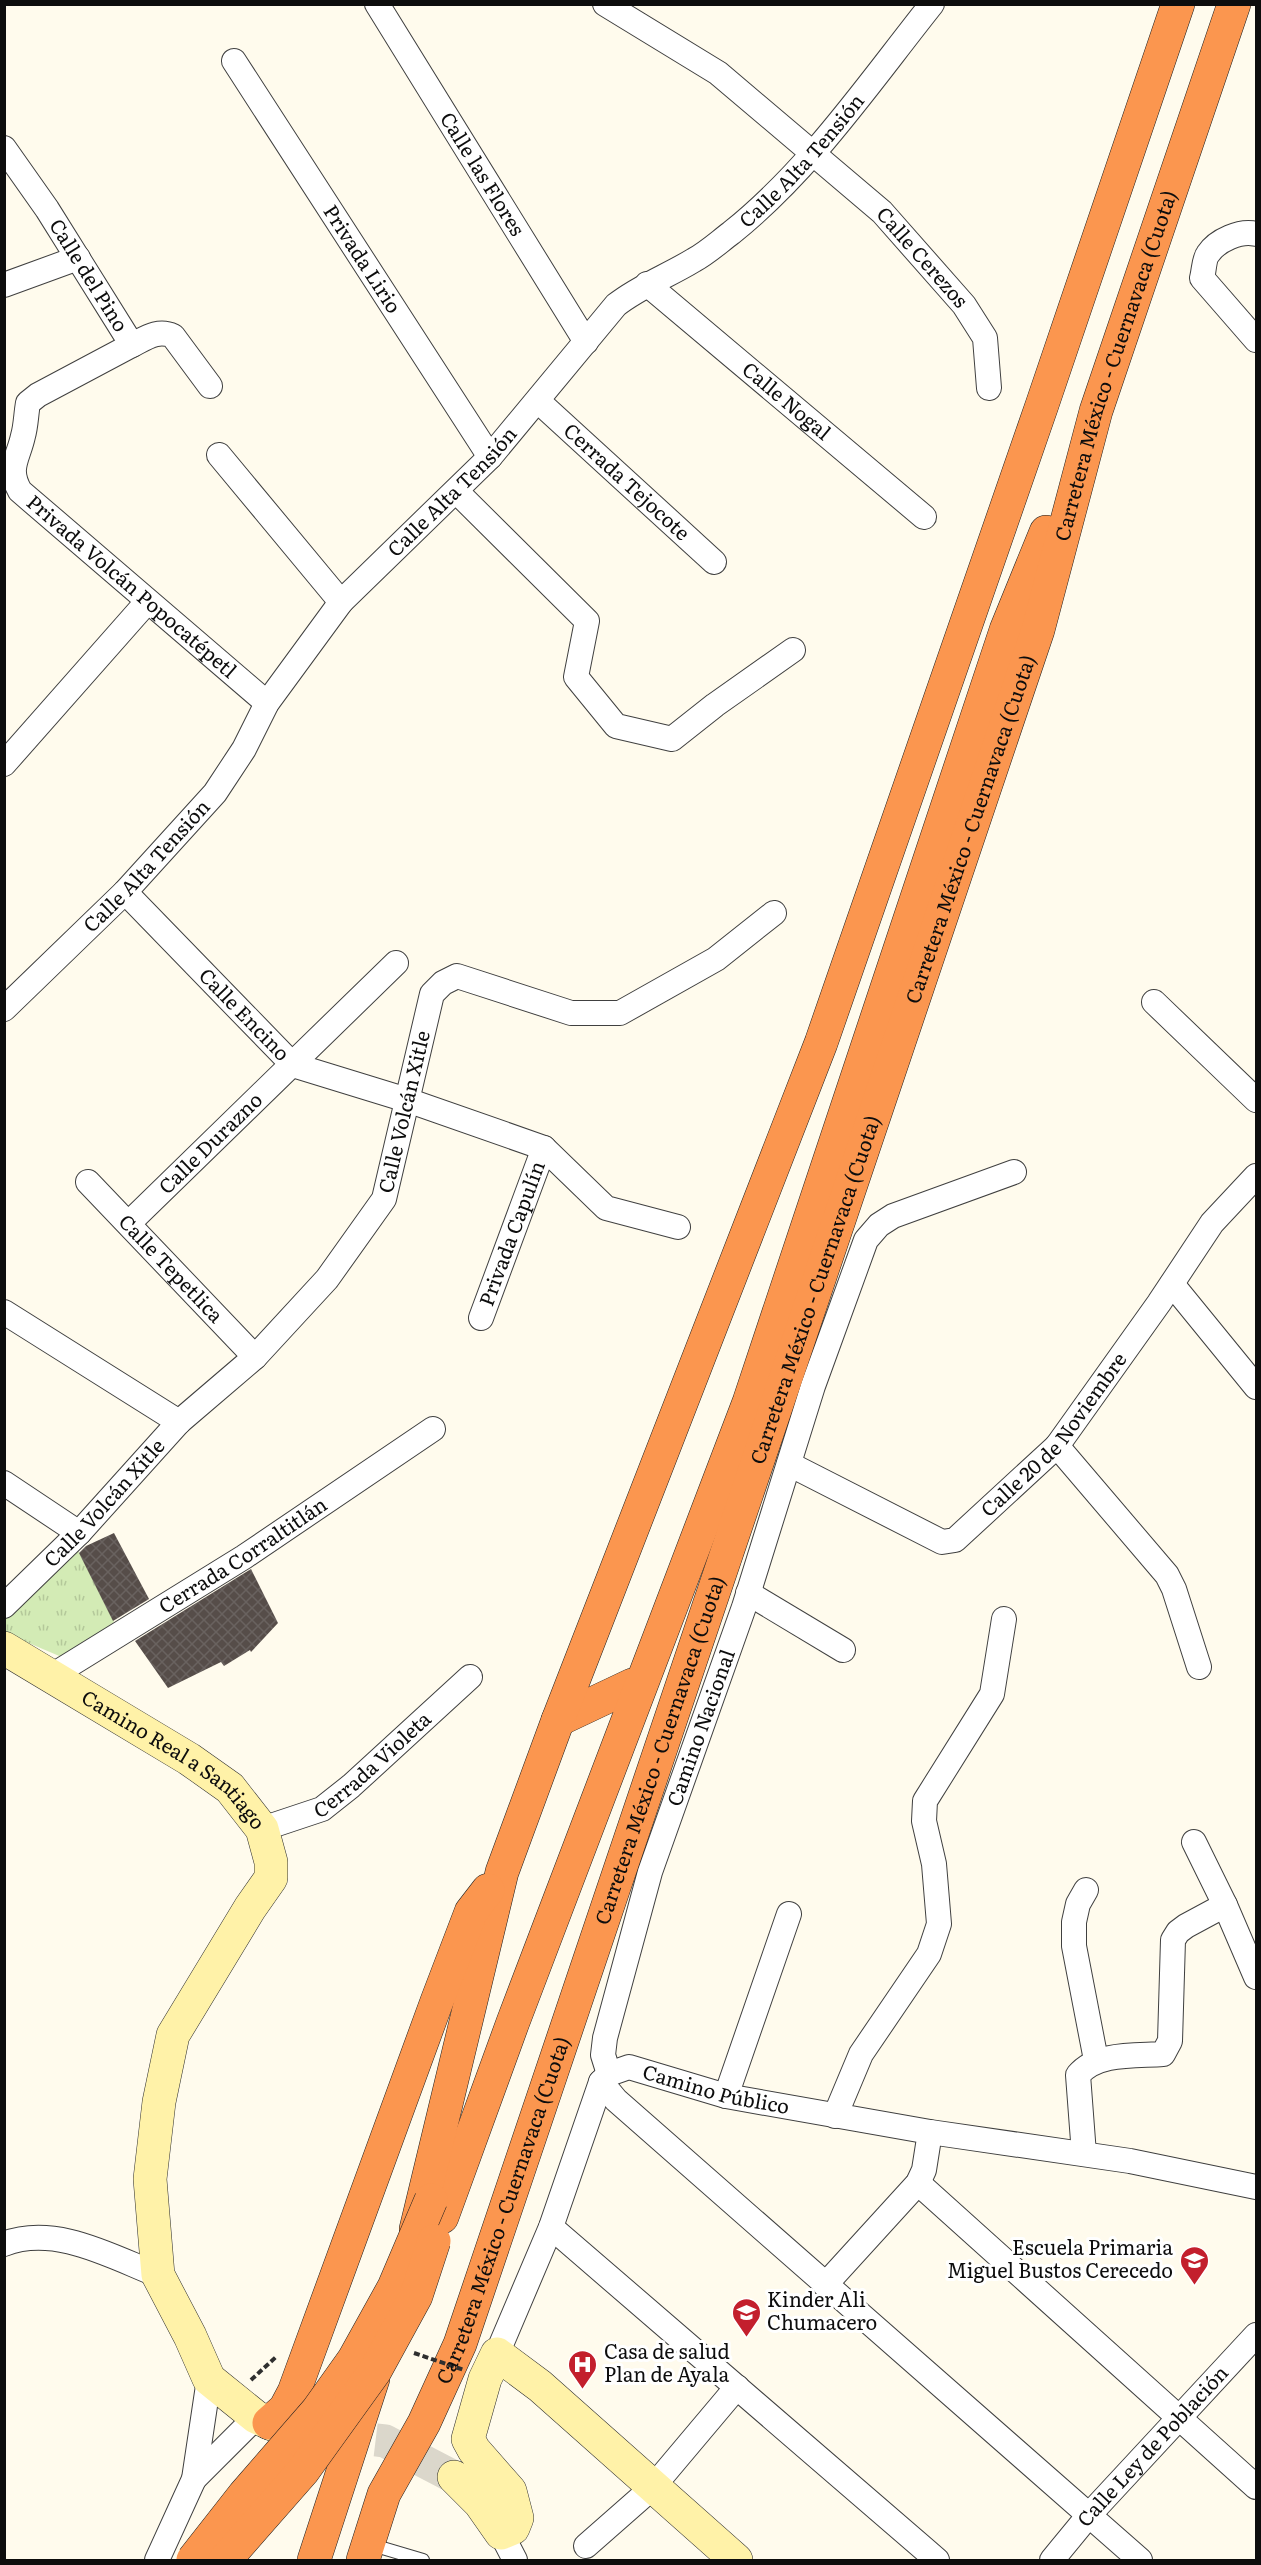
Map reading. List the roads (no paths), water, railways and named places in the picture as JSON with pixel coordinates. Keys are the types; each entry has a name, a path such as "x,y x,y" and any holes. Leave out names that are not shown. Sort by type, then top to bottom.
{"highway":[{"path":"314,2560 399,2299 502,1872 558,1720 821,1043 1178,4"},
{"name":"Carretera México - Cuernavaca (Cuota)","path":"365,2552 384,2494 424,2423 464,2333 1038,630 1095,411 1233,4"},
{"path":"225,2560 303,2470 364,2365 416,2296 442,2217 513,2022 749,1402 1006,630 1095,411"},
{"path":"193,2560 244,2495 317,2411 364,2365 535,1938 736,1415 812,1167 821,1114 821,1043"},
{"path":"558,1720 632,1685"},
{"path":"269,2423 285,2409 307,2361 471,1912 502,1872"}],"street":[{"name":"Calle las Flores","path":"378,4 586,342"},
{"name":"Calle Cerezos","path":"605,4 717,73 882,212 964,306 985,338 989,388"},
{"name":"Calle Alta Tensión","path":"4,1009 125,892 215,793 244,749 267,703 341,602 490,457 616,305 647,284 697,259 733,231 812,154 932,4"},
{"name":"Privada Lirio","path":"234,61 490,457"},
{"name":"Calle del Pino","path":"4,148 47,209 132,345 154,334 164,332 173,336 210,386"},
{"path":"1257,234 1251,232 1226,238 1207,254 1202,278 1257,340"},
{"path":"4,285 78,258"},
{"name":"Calle Nogal","path":"647,284 924,517"},
{"name":"Privada Volcán Popocatépetl","path":"132,345 38,395 28,403 24,435 13,470 13,480 20,491 267,703"},
{"name":"Cerrada Tejocote","path":"538,401 714,562"},
{"path":"219,455 341,602"},
{"path":"456,491 586,621 576,677 616,726 672,739 715,705 793,650"},
{"path":"4,764 147,602"},
{"name":"Calle Encino","path":"125,892 292,1065 407,1100 544,1148 606,1208 678,1227"},
{"name":"Calle Volcán Xitle","path":"4,1606 79,1533 179,1422 255,1357 327,1279 384,1198 432,994 443,983 457,976 571,1013 620,1013 716,959 774,913"},
{"name":"Calle Durazno","path":"129,1223 396,963"},
{"path":"1154,1002 1257,1100"},
{"name":"Privada Capulín","path":"481,1318 544,1148"},
{"name":"Camino Nacional","path":"605,2078 603,2055 605,2038 650,1872 748,1593 813,1386 866,1240 879,1225 893,1216 1014,1172"},
{"name":"Calle 20 de Noviembre","path":"789,1464 942,1542 955,1540 1057,1446 1172,1284 1212,1223 1257,1176"},
{"name":"Calle Tepetlica","path":"88,1182 255,1357"},
{"path":"1172,1284 1257,1387"},
{"path":"4,1312 179,1422"},
{"name":"Cerrada Corraltitlán","path":"50,1677 244,1557 433,1429"},
{"path":"1057,1446 1154,1558 1174,1588 1199,1667"},
{"path":"4,1482 79,1533"},
{"path":"748,1593 843,1650"},
{"path":"835,2116 861,2054 929,1954 939,1924 934,1864 924,1821 925,1801 992,1694 1004,1619"},
{"name":"Camino Real a Santiago","path":"4,1648 189,1759 230,1788 262,1829 272,1863 271,1878 250,1908 173,2035 159,2102 150,2179 158,2275 209,2379"},
{"name":"Cerrada Violeta","path":"262,1829 322,1809 351,1786 470,1677"},
{"path":"1194,1842 1257,1977"},
{"path":"1086,1890 1078,1904 1074,1922 1074,1946 1096,2060"},
{"path":"1084,2154 1078,2074 1086,2065 1096,2060 1163,2054 1168,2049 1173,1940 1178,1932 1225,1905"},
{"path":"726,2096 789,1914"},
{"name":"Camino Público","path":"605,2078 629,2067 726,2096 930,2132 1130,2161 1257,2187"},
{"path":"508,2547 518,2518 510,2492 474,2450 468,2439 484,2379 497,2354 551,2227 605,2078"},
{"path":"605,2078 616,2100 1140,2560"},
{"path":"825,2285 918,2183 924,2170 930,2132"},
{"path":"918,2183 1257,2487"},
{"path":"551,2227 937,2560"},
{"path":"4,2244 12,2241 57,2238 158,2275"},
{"name":"Calle Ley de Población","path":"1052,2560 1089,2515 1256,2335"},
{"path":"497,2354 540,2386 652,2488 736,2560"},
{"path":"157,2560 194,2479 209,2379 269,2423 194,2479"},
{"path":"586,2546 652,2488 737,2387"},
{"path":"454,2477 480,2503 508,2547"}],"lane":[{"path":"365,2552 423,2560"}],"tunnel":[{"path":"327,2434 385,2441 454,2477"}],"place":[{"name":"Escuela Primaria Miguel Bustos Cerecedo","path":"1194,2286"},
{"name":"Kinder Ali Chumacero","path":"746,2338"},
{"name":"Casa de salud Plan de Ayala","path":"583,2390"}]}
